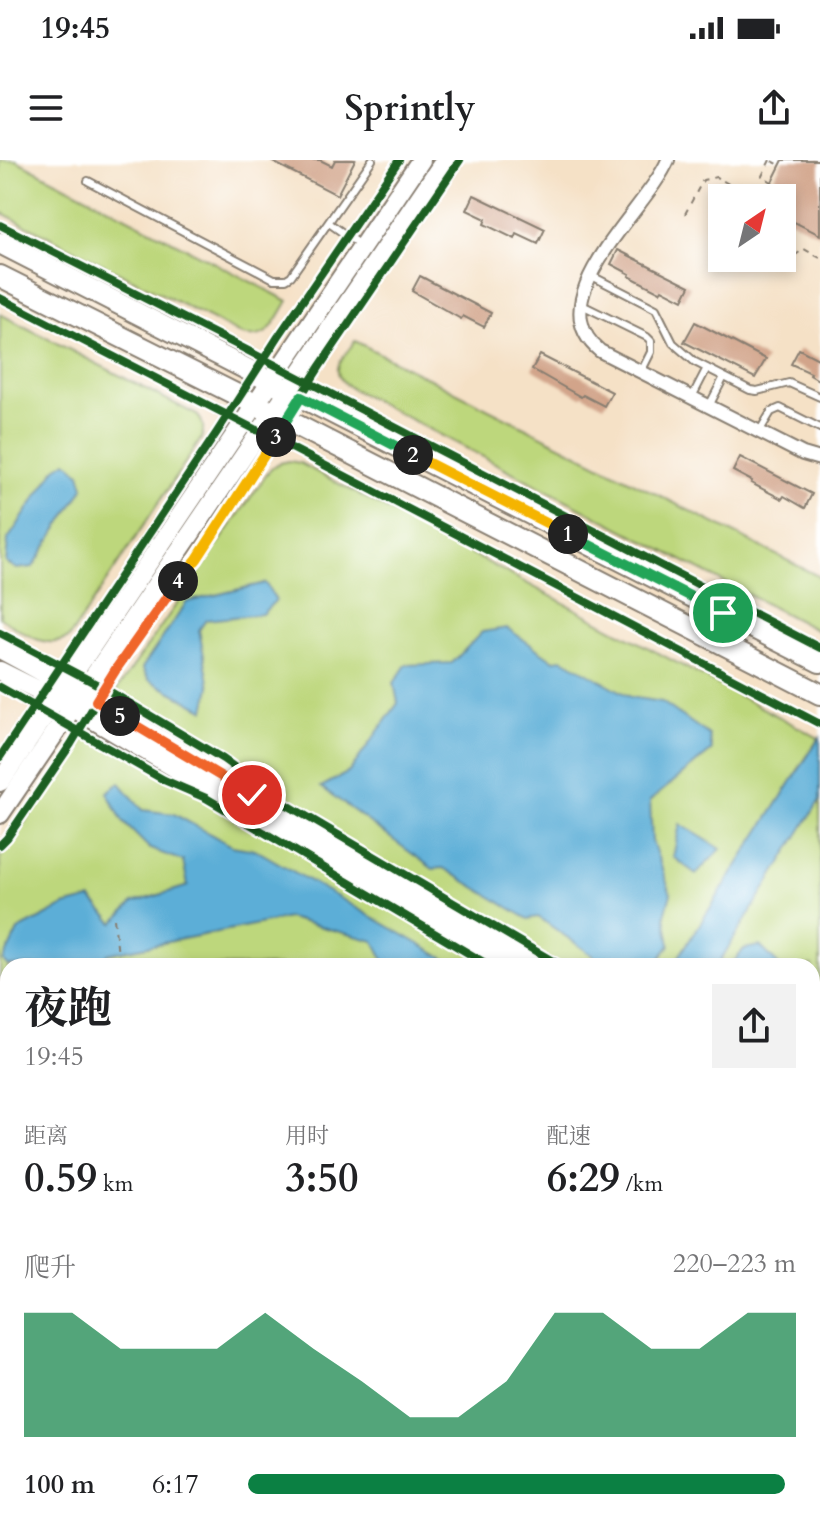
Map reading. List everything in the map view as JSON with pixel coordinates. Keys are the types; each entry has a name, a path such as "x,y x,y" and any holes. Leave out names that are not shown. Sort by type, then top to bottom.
{"main road":[{"path":"280,386 363,247 421,160"},
{"path":"0,782 68,696 264,408 445,160"},
{"path":"0,243 820,662"},
{"path":"0,276 820,694"},
{"path":"0,649 68,696 497,958"},
{"path":"0,671 68,696 527,958"},
{"path":"0,814 68,696"}],"street":[{"path":"668,160 659,178 603,252 590,275 582,305 583,328 600,351 803,454 820,459"}],"lane":[{"path":"88,181 274,279 286,279 372,160"},
{"path":"329,223 363,247"},
{"path":"590,275 656,309 677,348 707,368 757,391 789,383 820,397"},
{"path":"582,305 651,341 651,352 641,372"},
{"path":"691,397 707,368"},
{"path":"709,406 724,377"},
{"path":"759,432 771,412 780,408 820,428"}],"path":[{"path":"772,182 762,176 771,160 780,165"},
{"path":"685,214 703,180 716,177 729,184"},
{"path":"796,254 804,249 820,258"},
{"path":"114,919 118,955"}],"green space":[{"path":"0,160 16,160 288,301 265,333 242,335 0,212"},
{"path":"0,314 197,415 203,426 201,439 69,638 59,641 33,638 0,618"},
{"path":"355,341 820,577 820,632 352,389 340,377 338,366"},
{"path":"280,463 300,463 819,738 798,770 820,782 820,958 0,958 0,858 271,468"}],"water":[{"path":"67,461 80,473 84,487 33,567 17,569 6,563 8,539 56,468"},
{"path":"265,583 276,600 262,614 206,620 199,630 210,687 205,710 149,680 142,668 187,602"},
{"path":"507,628 553,660 563,659 631,697 662,702 709,735 712,750 650,801 652,841 671,894 665,915 670,945 661,958 597,958 538,917 528,919 443,868 433,869 321,787 349,772 398,703 394,683 406,665 452,663 482,632"},
{"path":"820,737 820,800 722,958 678,958"},
{"path":"120,783 143,810 174,814 232,846 256,850 443,958 383,958 374,941 288,918 108,954 106,958 4,958 18,930 64,906 91,899 114,923 133,903 188,886 183,861 150,849 123,822 107,792"},
{"path":"680,824 721,849 696,874 673,857"},
{"path":"760,946 772,958 737,958 744,949"}],"building":[{"path":"269,160 320,160 332,166 335,160 355,160 337,195"},
{"path":"783,160 820,160 820,235 796,223 796,184 771,184"},
{"path":"474,195 545,229 538,244 517,234 515,239 484,224 486,219 467,210"},
{"path":"618,250 690,286 683,300 662,289 660,292 611,264"},
{"path":"420,276 491,313 484,327 463,316 461,319 412,291"},
{"path":"695,322 766,359 755,378 684,342"},
{"path":"799,349 818,359 820,355 820,381 791,364"},
{"path":"540,355 612,392 604,406 583,395 581,397 532,369"},
{"path":"740,457 812,494 805,508 784,496 782,499 733,471"}],"cycle path":[{"path":"0,757 399,160"},
{"path":"0,845 71,744 116,669 170,589 197,559 320,366 460,160"},
{"path":"0,225 820,648"},
{"path":"0,298 820,724"},
{"path":"0,633 104,688 223,759 284,803 547,958"},
{"path":"0,687 164,780 206,798 476,958"}],"route":[{"path":"252,795 96,701 170,589 197,559 301,397 723,613"}]}
